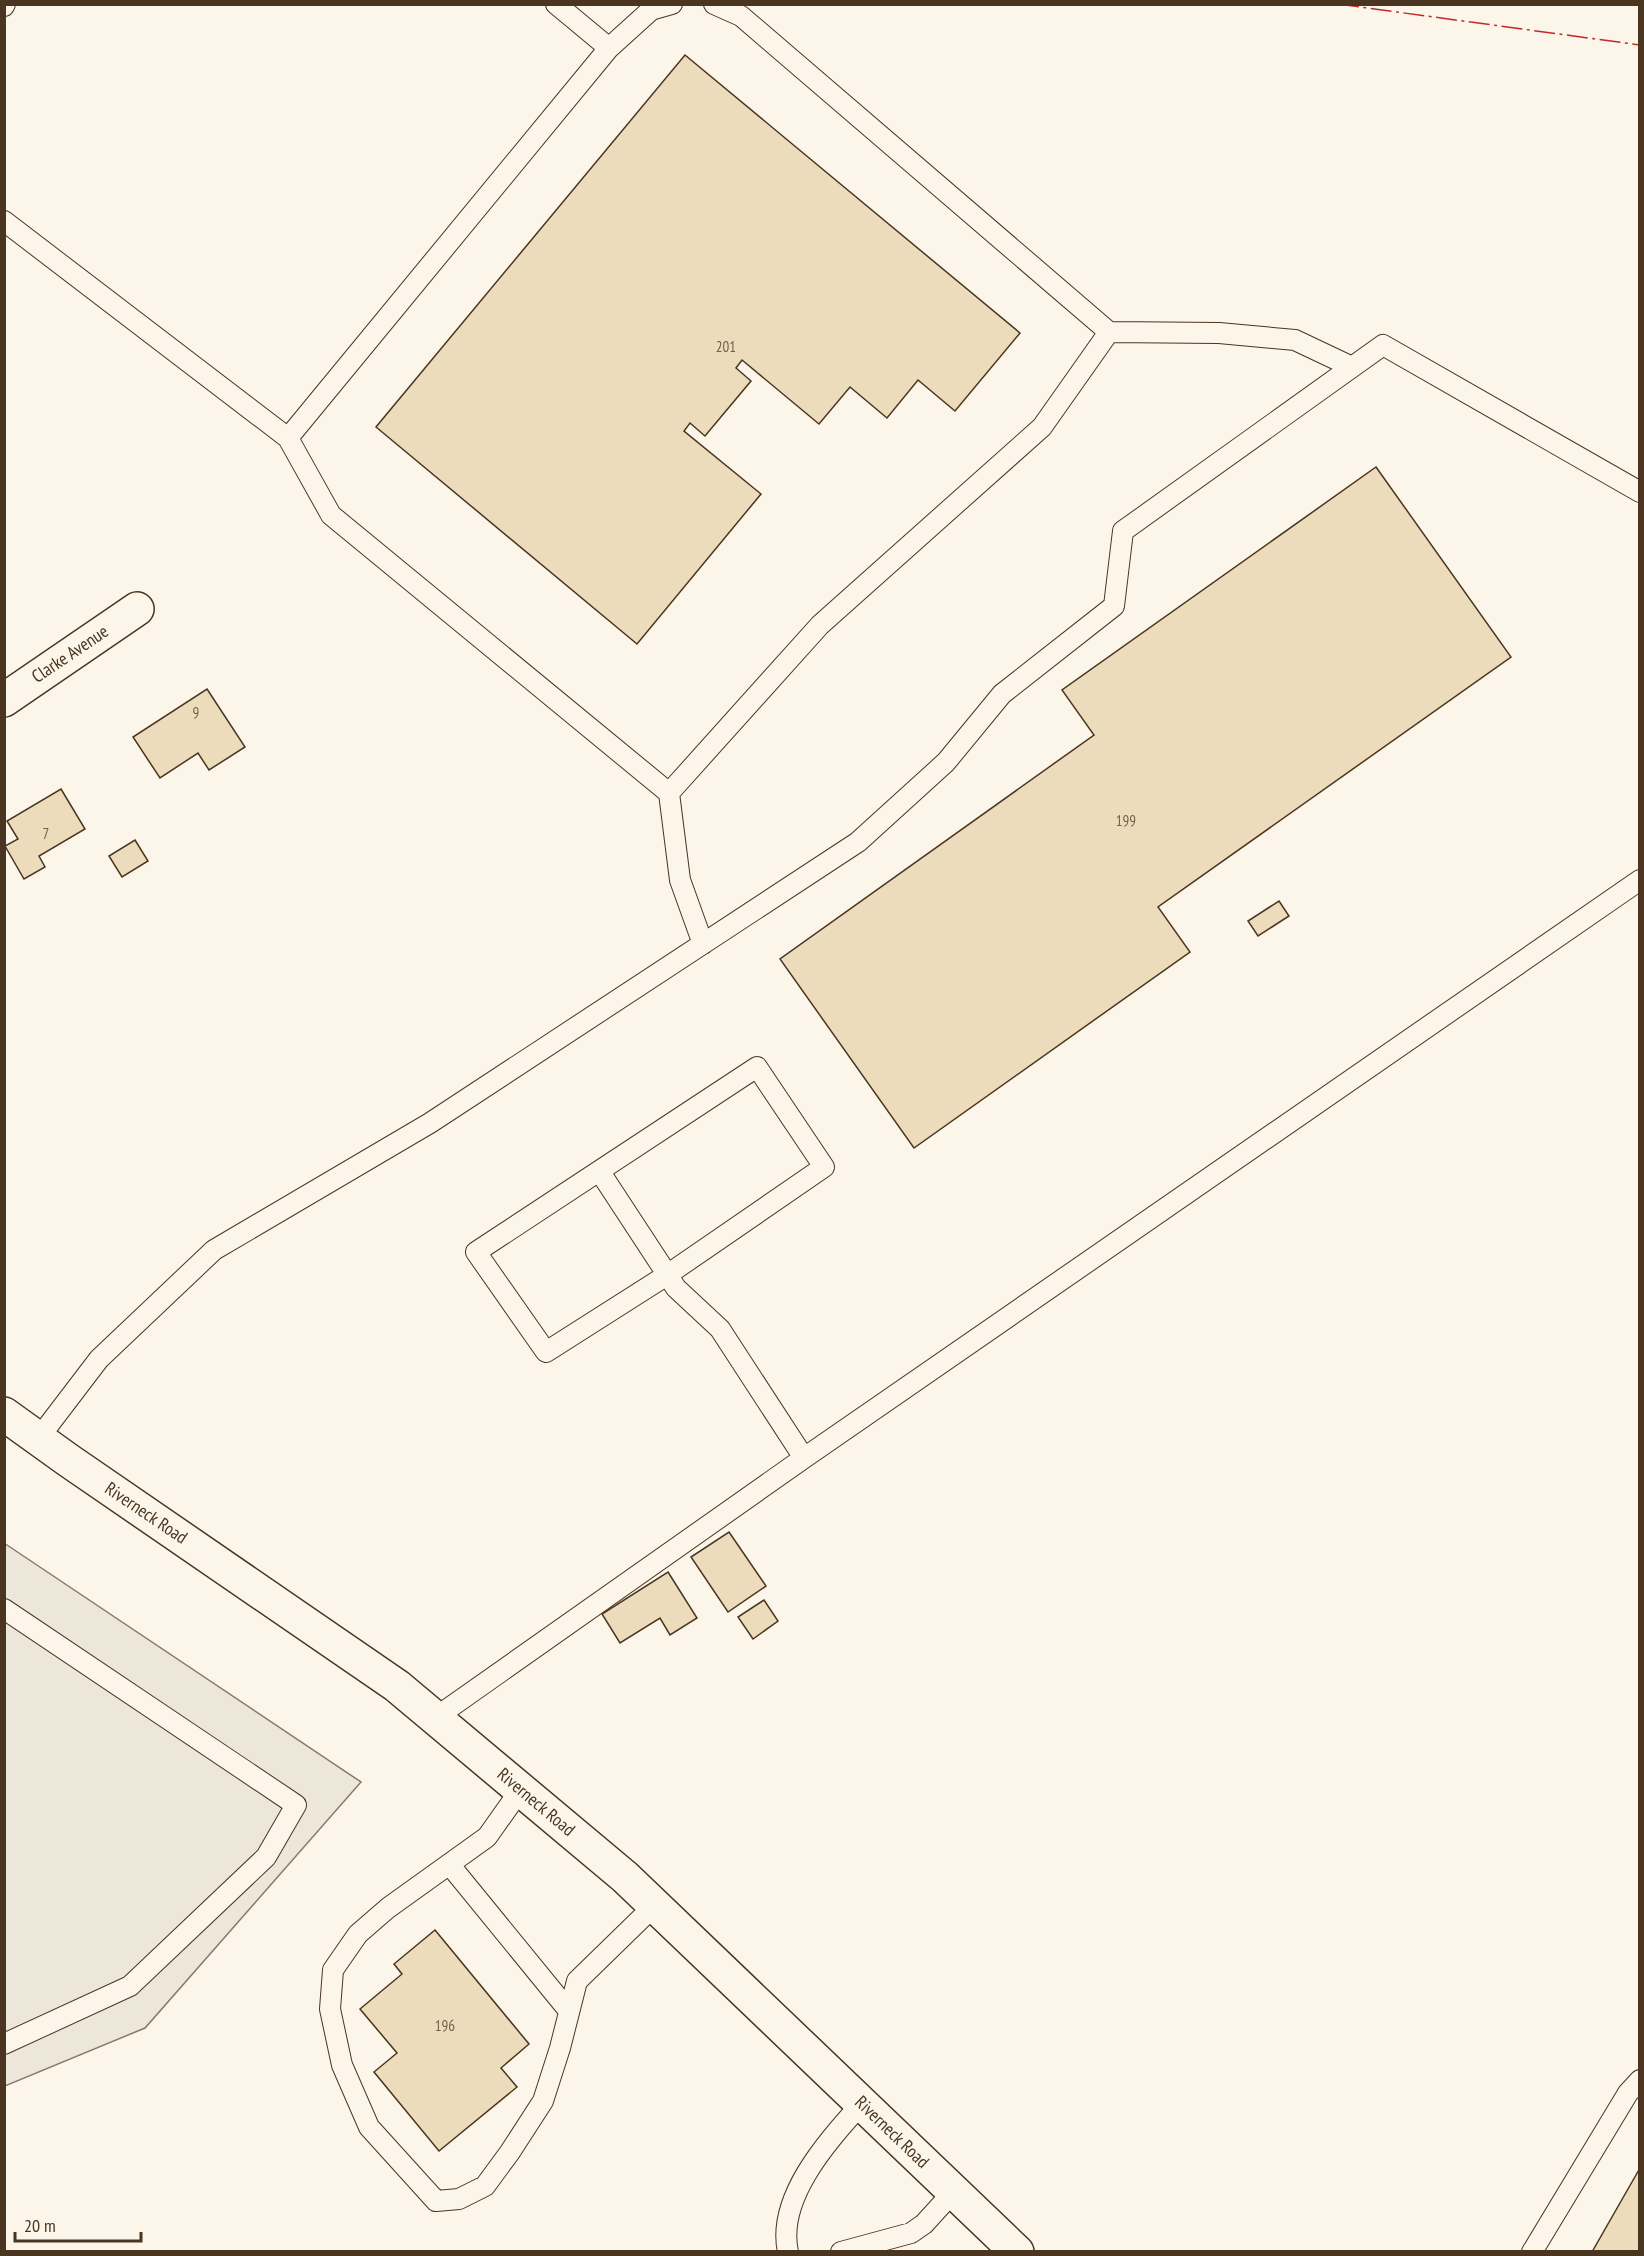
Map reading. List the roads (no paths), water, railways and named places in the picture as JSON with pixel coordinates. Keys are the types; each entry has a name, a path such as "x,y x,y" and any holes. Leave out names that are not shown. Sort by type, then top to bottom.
{"main road":[{"name":"Clarke Avenue","path":"4,700 137,609"},
{"name":"Riverneck Road","path":"4,1414 398,1686 656,1905 1017,2252"}],"lane":[{"path":"556,4 609,48"},
{"path":"288,438 609,48 651,10 672,4"},
{"path":"714,4 741,16 1108,332 1219,333 1295,340 1352,367"},
{"path":"4,221 288,438 331,515 669,793 680,880 703,944"},
{"path":"669,793 820,625 1042,427 1108,332"},
{"path":"38,1439 99,1359 214,1250 430,1122 858,842 946,762 1002,694 1114,606 1123,531 1383,345 1640,492"},
{"path":"435,1718 804,1458 1640,880"},
{"path":"757,1067 824,1167 666,1275 546,1352 476,1252 757,1067"},
{"path":"600,1172 675,1288 720,1329 804,1458"},
{"path":"4,1609 296,1804 266,1857 130,1986 4,2044"},
{"path":"521,1789 487,1837 388,1908 358,1934 333,1970 330,2009 342,2065 369,2127 436,2201 459,2199 485,2186 543,2101 577,1981 656,1905"},
{"path":"449,1864 569,2011"},
{"path":"1532,2252 1628,2093 1640,2080"},
{"path":"788,2252 785,2237 793,2203 807,2172 825,2144 862,2103"},
{"path":"842,2252 911,2233 924,2224 954,2191"}]}
